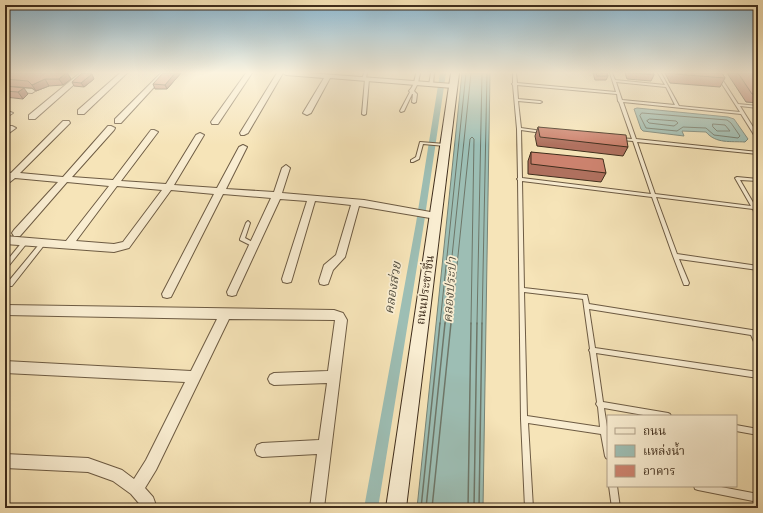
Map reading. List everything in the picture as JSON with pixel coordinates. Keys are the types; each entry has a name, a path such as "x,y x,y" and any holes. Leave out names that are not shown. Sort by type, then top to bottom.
{"main road":[{"name":"ถนนประชาชื่น","path":"396,508 447,97"}],"street":[{"path":"32,116 55,97"},
{"path":"81,112 98,97"},
{"path":"118,121 141,97"},
{"path":"216,122 233,97"},
{"path":"244,133 266,97"},
{"path":"308,113 317,97"},
{"path":"5,112 9,112 5,116"},
{"path":"5,183 9,176 66,123"},
{"path":"5,134 12,128"},
{"path":"16,232 111,128"},
{"path":"68,245 154,132"},
{"path":"5,240 114,248 126,245 168,188 200,135"},
{"path":"166,294 243,147"},
{"path":"232,292 277,195 286,168"},
{"path":"9,176 356,202 413,211 433,216"},
{"path":"287,279 312,198"},
{"path":"324,281 328,268 340,257 356,202"},
{"path":"5,310 339,316 342,320 317,508"},
{"path":"136,489 152,465 225,315"},
{"path":"5,367 195,377"},
{"path":"274,379 334,377"},
{"path":"262,450 325,447"},
{"path":"5,461 88,465 117,475 136,489 148,502 150,508"}],"lane":[{"path":"364,114 365,97"},
{"path":"402,111 408,97"},
{"path":"414,102 415,97"},
{"path":"516,97 519,129 519,179 523,290 524,419 529,508"},
{"path":"618,97 635,140 653,196 686,283"},
{"path":"673,97 678,107"},
{"path":"732,97 758,138"},
{"path":"516,100 540,102"},
{"path":"620,102 742,113"},
{"path":"737,105 758,107"},
{"path":"519,129 550,132"},
{"path":"612,138 758,153"},
{"path":"412,161 418,158 420,144 442,144"},
{"path":"758,180 737,178 758,215"},
{"path":"519,179 754,208"},
{"path":"248,223 242,239 245,242 254,245"},
{"path":"5,267 25,242"},
{"path":"10,284 43,243"},
{"path":"676,256 758,268"},
{"path":"523,290 585,298 599,404 607,450"},
{"path":"586,306 756,334 758,344"},
{"path":"592,350 758,375"},
{"path":"599,404 662,415"},
{"path":"524,419 604,431"},
{"path":"737,428 758,432"},
{"path":"613,487 616,508"},
{"path":"703,487 758,498"}],"water":[{"name":"คลองประปา","path":"460,97 490,97 483,508 417,508"},
{"path":"637,108 728,117 734,119 748,139 745,142 729,142 714,138 706,132 682,131 684,136 643,131 634,109"}],"building":[{"path":"538,127 626,135 628,147 540,137"},
{"path":"531,152 603,159 606,173 531,164"}],"waterway":[{"name":"คลองส่วย","path":"371,508 420,223 439,97"}]}
